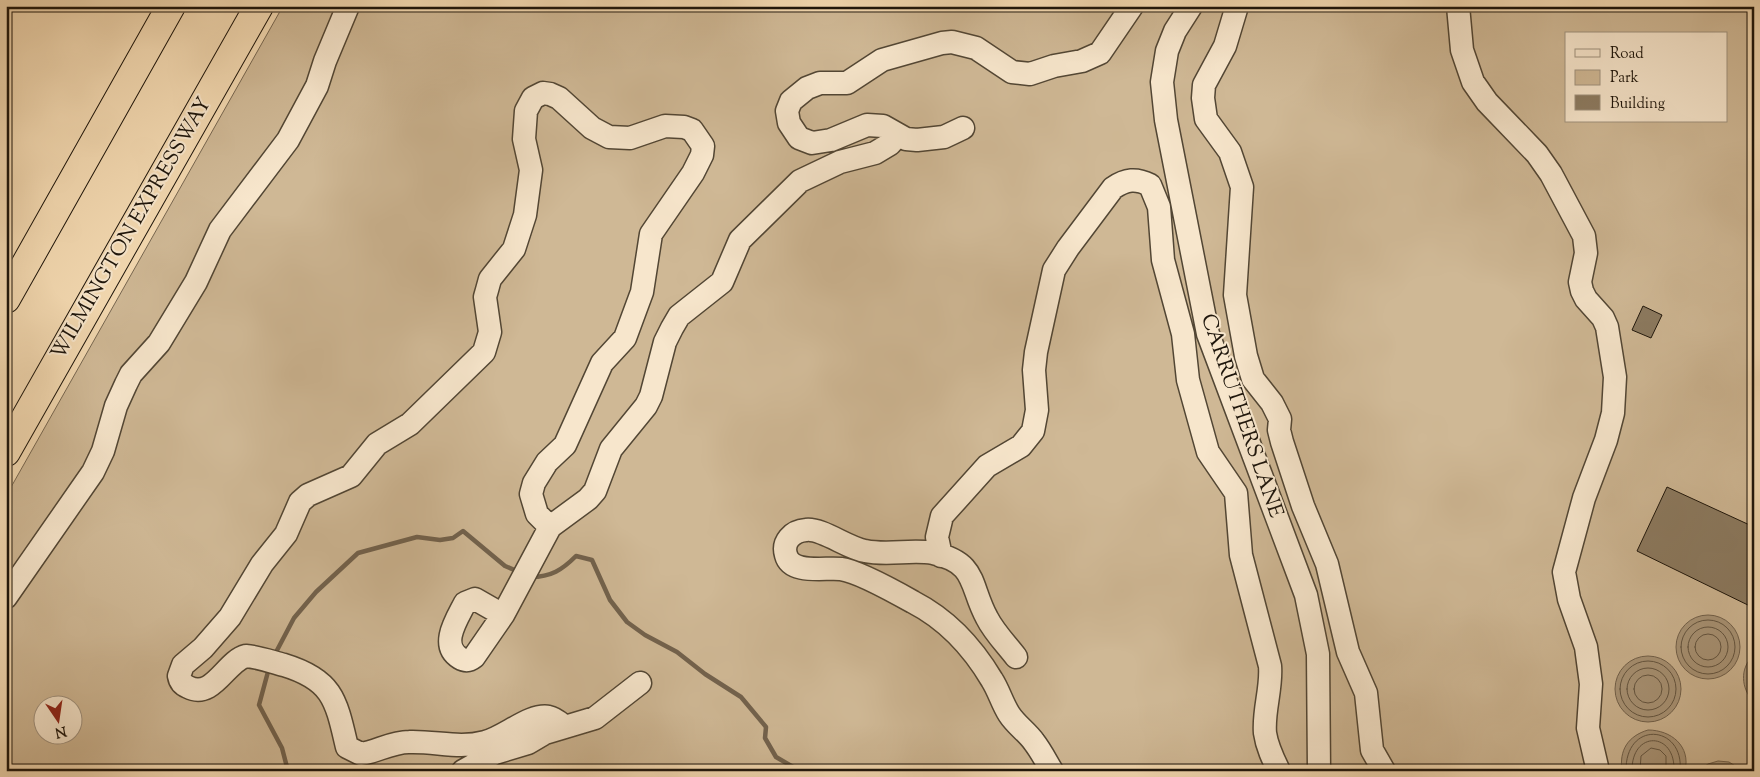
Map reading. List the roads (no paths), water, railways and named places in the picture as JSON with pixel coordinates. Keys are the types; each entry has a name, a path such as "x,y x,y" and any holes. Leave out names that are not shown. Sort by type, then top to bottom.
{"highway":[{"path":"6,299 171,6"},
{"name":"WILMINGTON EXPRESSWAY","path":"6,452 258,6"}],"street":[{"path":"6,597 93,472 103,451 116,406 126,384 132,374 155,349 196,282 220,230 288,140 317,86 325,61 348,6"},
{"path":"963,128 944,137 906,139 883,126 873,124 861,126 821,142 807,142 798,138 790,127 787,117 788,106 795,97 812,85 847,83 882,60 942,43 952,42 976,48 1002,66 1021,75 1082,61 1100,53 1132,6"},
{"name":"CARRUTHERS LANE","path":"1191,6 1175,31 1167,51 1162,82 1166,120 1208,334 1306,595 1318,654 1319,771"},
{"path":"1237,6 1225,46 1204,85 1203,98 1206,119 1230,152 1242,187 1235,295 1246,356 1253,379 1272,404 1280,419 1279,430 1282,442 1303,506 1327,564 1348,652 1366,694 1372,750 1384,771"},
{"path":"1458,6 1462,50 1473,82 1487,102 1544,163 1580,228 1586,253 1580,282 1582,291 1586,300 1603,318 1608,335 1615,377 1612,384 1613,413 1606,440 1584,498 1564,572 1568,599 1586,647 1591,684 1588,728 1598,771"},
{"path":"550,527 537,514 531,494 534,483 543,468 565,445 602,363 625,338 642,292 651,234 693,173 702,155 702,146 699,138 692,130 674,126 665,126 630,138 609,138 592,128 559,98 543,93 533,98 526,112 524,139 531,170 525,215 514,250 490,280 487,290 485,297 490,332 484,352 410,424 377,444 351,476 308,495 300,502 286,534 262,564 230,618 203,648 183,665 180,670 180,681 193,690 202,689 220,677 241,657 260,658 306,672 324,684 334,702 347,747 350,751 361,754 390,745 409,742 459,747 479,744 498,738 532,719 548,716 565,726"},
{"path":"503,615 550,527 596,491 611,449 646,406 651,396 665,342 672,328 679,316 722,282 740,240 800,181 840,162 875,153 890,144 898,135"},
{"path":"941,556 937,537 942,516 987,466 1020,446 1034,432 1037,410 1034,370 1036,352 1049,286 1060,258 1114,188 1121,183 1134,179 1150,185 1159,207 1163,260 1180,323 1188,380 1204,440 1212,459 1231,484 1238,500 1241,555 1270,666 1271,680 1265,732 1269,750 1279,771"},
{"path":"1016,657 987,619 972,576 958,562 933,553 880,554 860,550 810,529 790,536 785,547 788,560 794,564 801,567 851,571 901,595 941,618 953,629 992,679 1010,716 1035,743 1052,771"},
{"path":"463,771 495,753 528,743 545,733 565,726 595,718 640,683"}],"water":[{"path":"1708,615 1726,621 1734,629 1740,647 1734,665 1726,673 1708,679 1690,673 1682,665 1676,647 1682,629 1690,621"},
{"path":"1754,655 1754,702 1744,685 1744,672 1749,660"},
{"path":"1648,656 1660,659 1671,666 1678,677 1681,689 1678,701 1671,712 1660,719 1648,722 1636,719 1625,712 1618,701 1615,689 1618,677 1625,666 1636,659"},
{"path":"1648,730 1664,733 1677,741 1685,754 1685,771 1622,771 1621,763 1626,745 1635,736"},
{"path":"1718,761 1729,762 1743,771 1698,771 1708,764"}],"waterway":[{"path":"274,656 294,618 316,592 358,553 417,537 440,540 453,538 463,531 505,566 519,572"},
{"path":"531,577 544,576 556,572 576,556 592,560 610,600 627,622 645,635 677,652 705,674 741,697 766,727 765,738 776,757 800,771"},
{"path":"269,668 259,705 282,748 288,771"}]}
